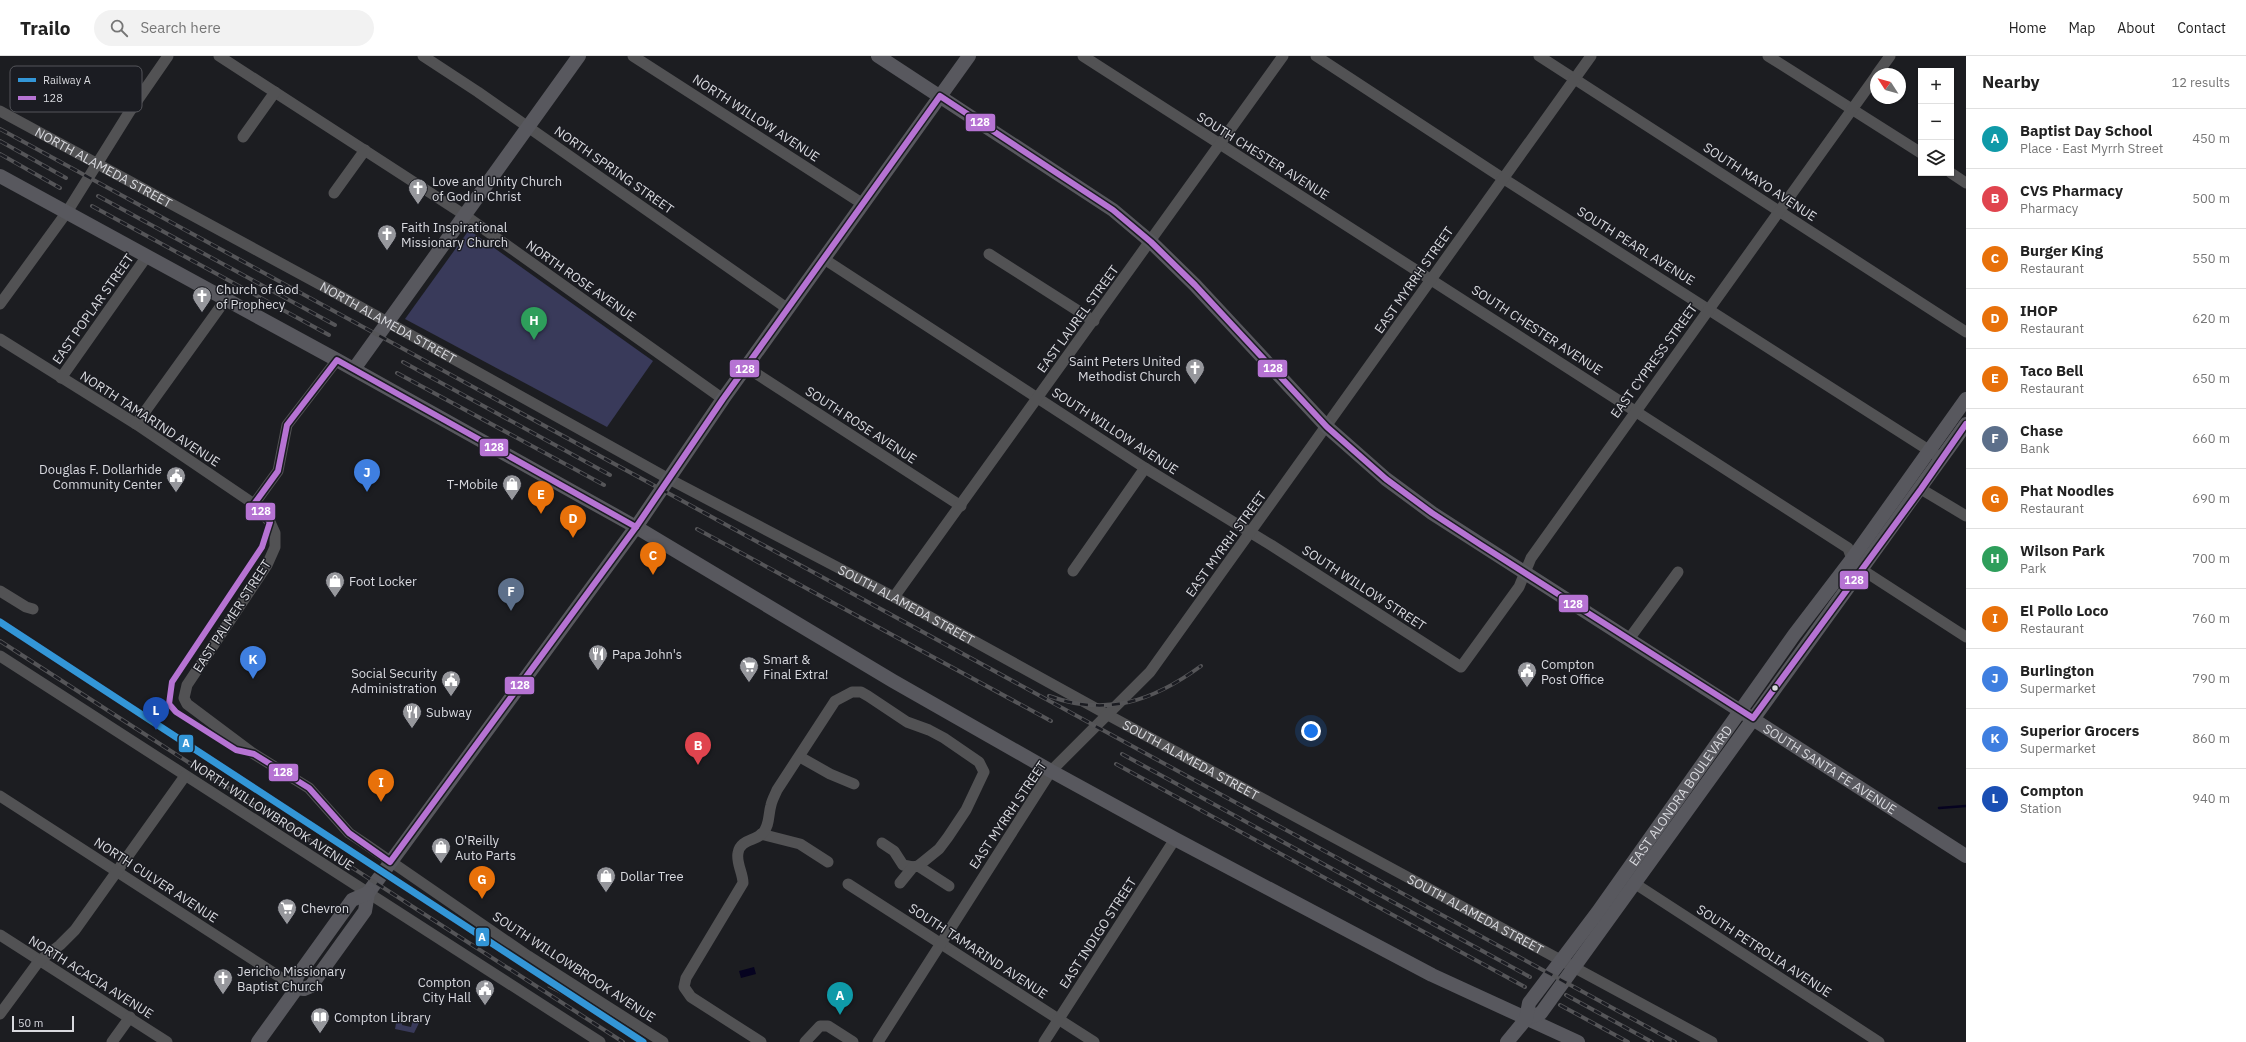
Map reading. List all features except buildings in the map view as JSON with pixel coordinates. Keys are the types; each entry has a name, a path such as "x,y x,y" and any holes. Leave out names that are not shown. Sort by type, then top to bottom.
{"main road":[{"path":"354,369 463,214 579,56"},
{"name":"SOUTH SANTA FE AVENUE","path":"878,56 1113,210 1151,242 1195,285 1327,427 1386,479 1420,504 1525,573 1966,856"},
{"path":"258,1042 297,988 307,988 315,979 365,911 368,893 636,527 723,399 969,56"},
{"path":"0,176 354,369 636,527 893,681 1051,771 1175,839 1432,975 1578,1042"},
{"name":"EAST ALONDRA BOULEVARD","path":"1508,1042 1526,1019 1541,1013 1567,964 1740,710 1857,564 1921,489 1936,454 1966,399"},
{"name":"EAST ALONDRA BOULEVARD","path":"1567,964 1634,883 1753,718 1857,564 1936,454 1966,424"}],"street":[{"path":"142,94 168,56"},
{"name":"NORTH ROSE AVENUE","path":"219,56 463,214 723,399"},
{"name":"NORTH SPRING STREET","path":"422,56 527,127 788,309"},
{"name":"NORTH WILLOW AVENUE","path":"633,56 863,204"},
{"name":"SOUTH CHESTER AVENUE","path":"1083,56 1219,145 1432,279 1848,548 1857,564 1966,637"},
{"name":"EAST LAUREL STREET","path":"894,597 1151,242 1283,56"},
{"name":"SOUTH PEARL AVENUE","path":"1316,56 1504,179 1936,454"},
{"name":"SOUTH MAYO AVENUE","path":"1539,56 1966,332"},
{"name":"EAST MYRRH STREET","path":"878,1042 1051,771 1150,672 1327,427 1591,56"},
{"path":"1768,56 1918,152"},
{"name":"EAST CYPRESS STREET","path":"1882,68 1890,56"},
{"name":"EAST CYPRESS STREET","path":"1461,667 1520,587 1531,558 1870,85"},
{"path":"243,137 275,92"},
{"name":"NORTH ALAMEDA STREET","path":"0,111 669,479"},
{"path":"0,304 67,212 129,112"},
{"path":"334,193 365,150"},
{"path":"1954,175 1966,183"},
{"path":"989,254 1094,321"},
{"name":"EAST POPLAR STREET","path":"61,378 147,256"},
{"name":"SOUTH WILLOW AVENUE","path":"824,259 1145,468 1251,533"},
{"path":"136,424 226,299"},
{"name":"NORTH TAMARIND AVENUE","path":"0,339 136,424 254,504 270,522 275,533"},
{"path":"254,504 278,471 287,425 337,360"},
{"name":"SOUTH ROSE AVENUE","path":"746,367 961,506"},
{"path":"1073,571 1145,468"},
{"name":"SOUTH ALAMEDA STREET","path":"669,479 894,597 1108,715 1712,1042"},
{"path":"1921,489 1966,516"},
{"name":"EAST PALMER STREET","path":"184,698 187,685 267,565 275,547 275,533"},
{"name":"SOUTH WILLOW STREET","path":"1251,533 1461,667"},
{"path":"1629,639 1678,572"},
{"path":"0,591 26,607 33,609"},
{"name":"NORTH WILLOWBROOK AVENUE","path":"0,656 368,893"},
{"path":"761,1042 691,997 684,987 695,962 743,883 743,875 738,859 738,851 743,843 761,834 768,825 771,803 835,701 852,692 861,692 879,702 907,722 934,733 978,762 984,772 966,810 938,849 915,866 900,883"},
{"name":"NORTH WILLOWBROOK AVENUE","path":"184,698 187,704 254,754 309,788 350,833 390,862"},
{"path":"800,757 830,774 854,784"},
{"path":"0,1014 39,961 60,945 75,930 185,776"},
{"name":"NORTH CULVER AVENUE","path":"0,796 297,988"},
{"path":"761,834 800,844 828,862"},
{"name":"EAST INDIGO STREET","path":"1044,1042 1175,839"},
{"path":"882,843 894,851 903,865 915,866 950,886"},
{"name":"SOUTH WILLOWBROOK AVENUE","path":"390,862 528,956 663,1042"},
{"name":"SOUTH PETROLIA AVENUE","path":"1634,883 1879,1042"},
{"name":"SOUTH TAMARIND AVENUE","path":"848,884 1094,1042"},
{"path":"368,893 600,1042"},
{"name":"NORTH ACACIA AVENUE","path":"0,935 167,1042"},
{"path":"112,1042 130,1017"},
{"path":"804,1042 820,1026 828,1026 853,1042"}],"shaded area":[{"path":"469,230 653,361 607,427 405,319"},
{"path":"754,967 756,974 741,978 739,971"},
{"path":"397,1018 403,1018 402,1025 411,1027 413,1020 419,1023 414,1033 395,1029"}],"waterway":[{"path":"1939,808 1966,806"}],"tram line":[{"path":"548,987 601,1015"}],"railway":[{"path":"0,129 1675,1042"},
{"path":"0,141 66,178"},
{"path":"0,154 60,188"},
{"path":"98,196 335,325"},
{"path":"92,206 329,335"},
{"path":"403,362 610,475"},
{"path":"397,373 604,485"},
{"path":"697,529 1051,721"},
{"path":"0,641 623,1042"},
{"path":"1049,696 1070,702 1090,705 1110,705 1129,702 1165,688 1201,666"},
{"path":"1122,754 1530,977"},
{"path":"1116,764 1525,987"},
{"path":"1566,995 1652,1042"},
{"path":"1560,1005 1628,1042"}],"rail line":[{"name":"A","path":"0,622 643,1042"}],"transit line":[{"name":"128","path":"636,527 723,399 940,96 1113,210 1151,242 1195,285 1327,427 1386,479 1432,513 1481,545 1753,718 1921,489 1966,424"},
{"name":"128","path":"337,360 636,527 390,862 349,833 309,788 254,754 236,750 176,712 169,704 172,682 262,547 270,522 254,504 278,471 287,425 337,360"}],"place":[{"name":"Love and Unity Church of God in Christ","path":"418,205"},
{"name":"Faith Inspirational Missionary Church","path":"387,251"},
{"name":"Church of God of Prophecy","path":"202,313"},
{"name":"Wilson Park","path":"534,340"},
{"name":"Saint Peters United Methodist Church","path":"1195,385"},
{"name":"Burlington","path":"367,492"},
{"name":"Douglas F. Dollarhide Community Center","path":"176,493"},
{"name":"T-Mobile","path":"512,501"},
{"name":"Taco Bell","path":"541,514"},
{"name":"IHOP","path":"573,538"},
{"name":"Burger King","path":"653,575"},
{"name":"Foot Locker","path":"335,598"},
{"name":"Chase","path":"511,611"},
{"name":"Papa John's","path":"598,671"},
{"name":"Superior Grocers","path":"253,679"},
{"name":"Smart & Final Extra!","path":"749,683"},
{"name":"Compton Post Office","path":"1527,688"},
{"name":"Social Security Administration","path":"451,697"},
{"name":"Subway","path":"412,729"},
{"name":"Compton","path":"156,730"},
{"name":"CVS Pharmacy","path":"698,765"},
{"name":"El Pollo Loco","path":"381,802"},
{"name":"O'Reilly Auto Parts","path":"441,864"},
{"name":"Dollar Tree","path":"606,893"},
{"name":"Phat Noodles","path":"482,899"},
{"name":"Chevron","path":"287,925"},
{"name":"Jericho Missionary Baptist Church","path":"223,995"},
{"name":"Compton City Hall","path":"485,1006"},
{"name":"Baptist Day School","path":"840,1015"},
{"name":"Compton Library","path":"320,1034"}]}
